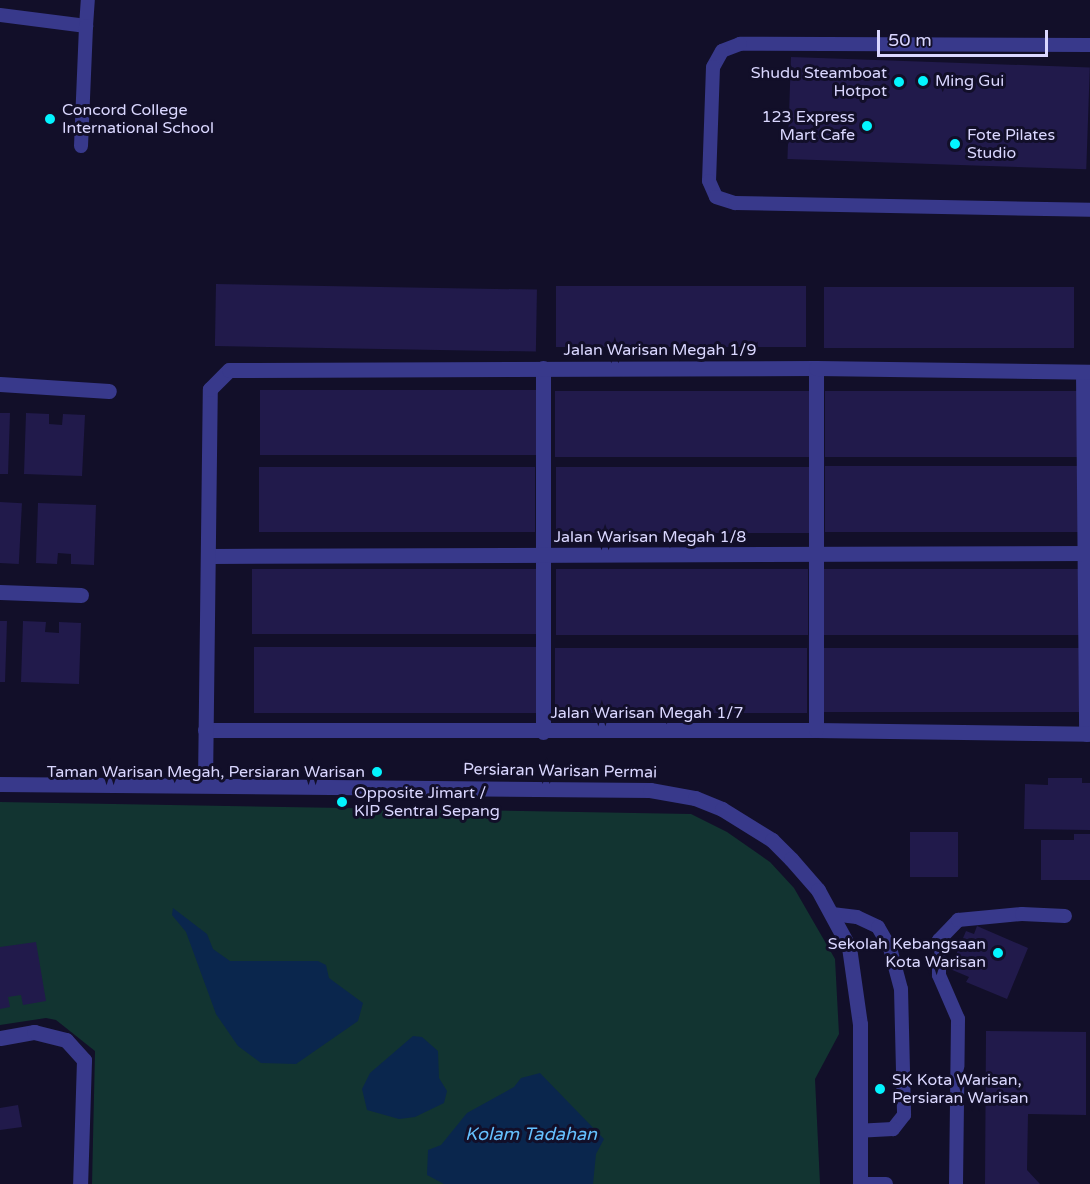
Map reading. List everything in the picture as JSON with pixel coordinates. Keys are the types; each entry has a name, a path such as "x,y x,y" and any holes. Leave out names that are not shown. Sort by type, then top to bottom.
{"street":[{"path":"543,368 543,732"},
{"name":"Jalan Warisan Megah 1/9","path":"210,556 210,389 229,370 816,368 1087,372"},
{"path":"816,368 816,730"},
{"path":"1087,372 1088,734"},
{"path":"0,384 109,391"},
{"name":"Jalan Warisan Megah 1/8","path":"210,556 1087,553"},
{"path":"205,783 210,556"},
{"path":"0,592 81,595"},
{"name":"Jalan Warisan Megah 1/7","path":"205,730 543,732 816,730 1088,734"},
{"name":"Persiaran Warisan Permai","path":"0,784 205,783 670,792 722,809 772,840 818,891 849,947 858,994 860,1184"},
{"path":"0,1038 34,1032 66,1040 84,1060 80,1184"}],"lane":[{"path":"81,146 88,0"},
{"path":"0,15 86,26"},
{"path":"1090,45 740,45 722,51 713,67 709,181 716,197 735,203 1090,210"},
{"path":"832,914 857,917 878,927 890,948 901,989 904,1115 893,1130 860,1131"},
{"path":"956,1184 958,1019 939,975 939,940 958,920 1022,914 1065,916"},
{"path":"860,1184 886,1184"}],"green space":[{"path":"0,802 691,814 727,832 770,862 794,888 835,959 839,1034 815,1079 820,1184 92,1184 95,1051 56,1020 46,1018 0,1025"}],"water":[{"path":"173,908 207,934 213,949 230,961 318,961 326,965 329,978 363,1003 358,1021 296,1064 261,1063 238,1046 216,1014 186,932 172,915"},
{"name":"Kolam Tadahan","path":"413,1036 422,1037 438,1051 439,1078 447,1091 444,1103 415,1117 399,1119 367,1110 362,1089 370,1073"},
{"name":"Kolam Tadahan","path":"540,1073 604,1139 596,1154 593,1184 444,1184 427,1175 428,1150 441,1145 467,1113 514,1087 521,1078"}],"building":[{"path":"791,57 1090,67 1086,169 787,159"},
{"path":"216,284 537,290 536,352 215,346"},
{"path":"556,286 806,286 806,347 556,347"},
{"path":"824,287 1074,287 1074,348 824,348"},
{"path":"260,390 537,390 537,455 260,455"},
{"path":"555,391 810,391 810,457 555,457"},
{"path":"825,391 1079,391 1079,457 825,457"},
{"path":"0,413 10,413 8,474 0,474"},
{"path":"26,413 49,414 49,424 62,425 63,414 85,415 82,476 24,474"},
{"path":"825,466 1079,466 1079,532 825,532"},
{"path":"259,467 535,467 535,532 259,532"},
{"path":"556,467 810,467 810,533 556,533"},
{"path":"0,502 22,503 19,564 0,563"},
{"path":"38,503 96,505 94,565 71,564 71,554 58,553 57,564 36,563"},
{"path":"252,569 538,569 538,634 252,634"},
{"path":"556,569 808,569 808,635 556,635"},
{"path":"823,569 1080,569 1080,635 823,635"},
{"path":"0,621 7,621 5,682 0,682"},
{"path":"23,621 46,622 45,632 59,633 59,622 81,623 79,684 21,682"},
{"path":"254,647 539,647 539,713 254,713"},
{"path":"555,648 807,648 807,713 555,713"},
{"path":"824,648 1082,648 1082,712 824,712"},
{"path":"1048,778 1082,778 1082,783 1090,783 1090,830 1024,829 1025,784 1048,785"},
{"path":"910,832 958,832 958,877 910,877"},
{"path":"1074,834 1090,834 1090,880 1041,880 1041,840 1074,840"},
{"path":"977,926 1028,948 1007,999 966,982 969,977 950,969 966,931 974,934"},
{"path":"36,942 46,1001 23,1005 21,995 8,997 10,1007 0,1009 0,947"},
{"path":"986,1031 1086,1032 1086,1115 1028,1114 1027,1170 1040,1184 985,1184"},
{"path":"18,1105 22,1127 0,1130 0,1108"}],"place":[{"name":"Ming Gui","path":"923,81"},
{"name":"Shudu Steamboat Hotpot","path":"899,82"},
{"name":"Concord College International School","path":"50,119"},
{"name":"123 Express Mart Cafe","path":"867,126"},
{"name":"Fote Pilates Studio","path":"955,144"},
{"name":"Taman Warisan Megah, Persiaran Warisan","path":"377,772"},
{"name":"Opposite Jimart / KIP Sentral Sepang","path":"342,802"},
{"name":"Sekolah Kebangsaan Kota Warisan","path":"998,953"},
{"name":"SK Kota Warisan, Persiaran Warisan","path":"880,1089"}]}
